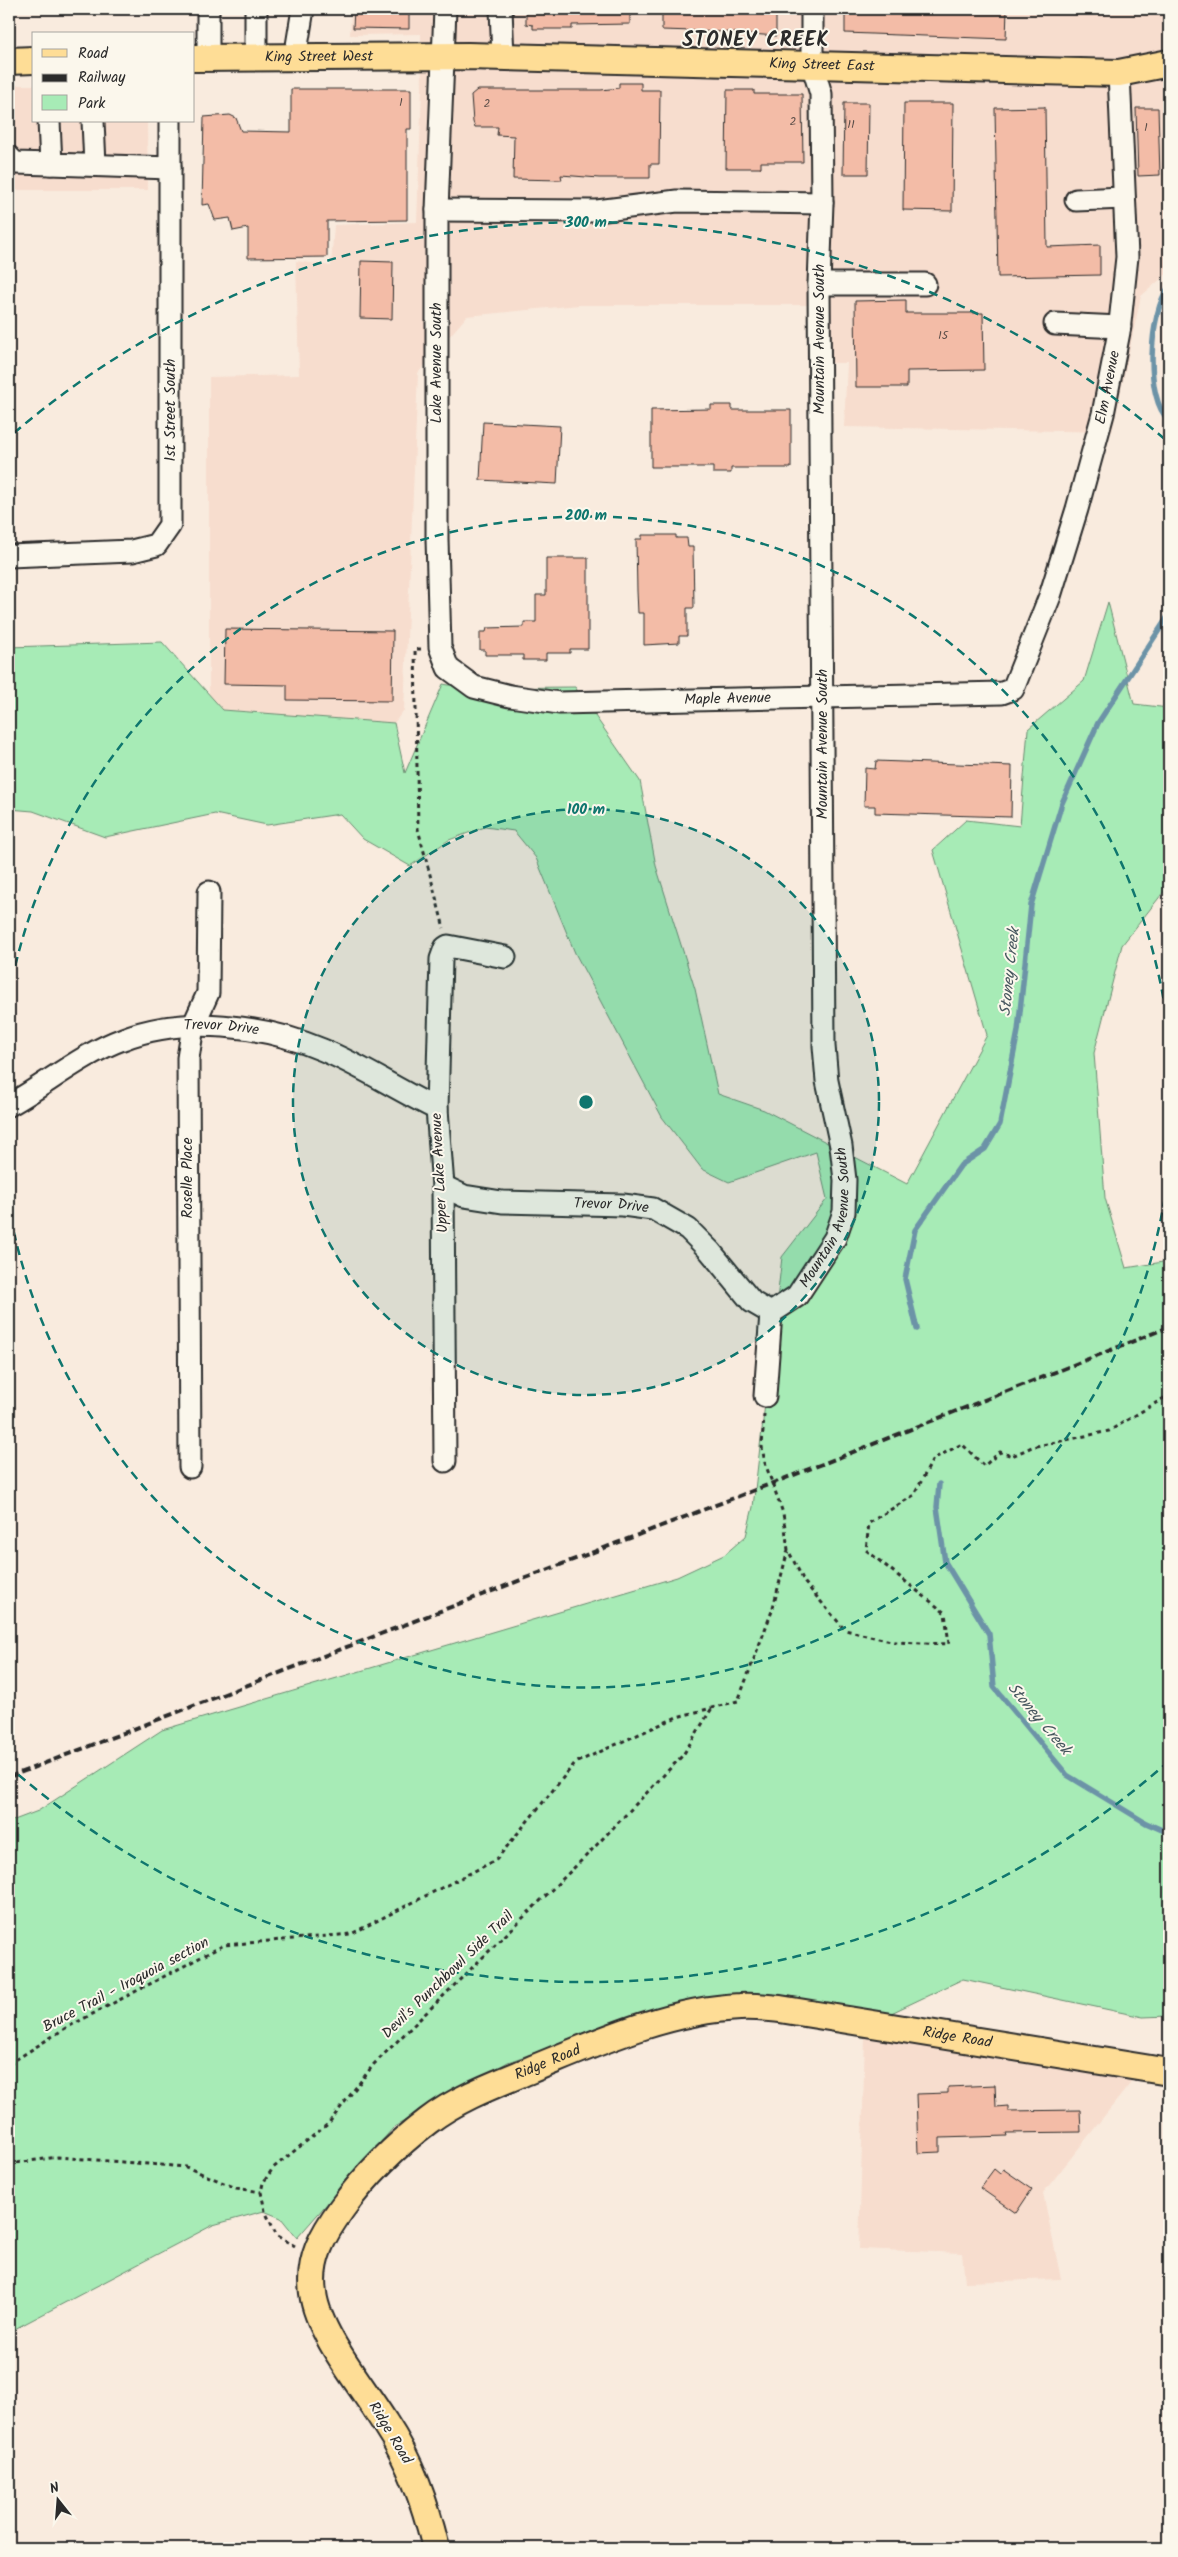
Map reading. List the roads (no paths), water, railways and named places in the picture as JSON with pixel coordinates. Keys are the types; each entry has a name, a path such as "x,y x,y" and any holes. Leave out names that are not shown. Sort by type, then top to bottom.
{"main road":[{"name":"King Street West","path":"201,58 444,56"},
{"name":"King Street East","path":"444,56 1118,73 1169,63"},
{"path":"9,61 32,60"},
{"name":"Ridge Road","path":"436,2548 425,2503 411,2468 386,2424 333,2344 313,2296 311,2278 315,2256 325,2231 354,2192 390,2152 429,2120 453,2105 566,2055 657,2023 705,2011 741,2007 780,2009 1169,2072"}],"street":[{"path":"201,58 208,9"},
{"path":"256,9 256,58"},
{"path":"295,58 303,9"},
{"name":"Lake Avenue South","path":"445,9 437,210 437,539 440,648 448,668"},
{"path":"501,9 503,57"},
{"name":"Mountain Avenue South","path":"771,1312 797,1296 835,1238 844,1212 845,1180 841,1146 827,1081 824,1046 819,284 822,203 821,94 812,64 812,9"},
{"name":"Elm Avenue","path":"1013,689 1050,596 1078,509 1103,414 1120,327 1127,257 1118,73"},
{"path":"49,122 51,164"},
{"path":"93,122 94,165"},
{"name":"1st Street South","path":"9,556 132,551 156,545 170,525 170,122"},
{"path":"9,157 16,163 170,168"},
{"path":"1076,200 1124,198"},
{"path":"437,210 597,211 676,201 822,203"},
{"path":"819,284 925,284"},
{"path":"1055,324 1120,327"},
{"name":"Maple Avenue","path":"448,668 474,687 510,696 559,702 1002,693 1013,689"},
{"name":"Roselle Place","path":"190,1467 188,1058 193,1026 208,994 209,892"},
{"name":"Upper Lake Avenue","path":"445,1461 443,1186 437,1109 441,959 445,948 448,946 505,957"},
{"name":"Trevor Drive","path":"9,1105 42,1087 85,1058 124,1038 159,1030 193,1026 233,1025 323,1050 437,1109"},
{"name":"Trevor Drive","path":"443,1186 464,1196 502,1202 623,1205 652,1209 688,1229 710,1250 752,1302 771,1312"},
{"path":"765,1396 771,1312"}],"waterway":[{"name":"Stoney Creek","path":"1169,287 1162,299 1157,315 1152,355 1156,394 1161,409 1169,420"},
{"name":"Stoney Creek","path":"917,1329 905,1279 915,1230 961,1165 985,1149 1000,1124 1018,1031 1031,905 1062,803 1098,723 1169,615"},
{"name":"Stoney Creek","path":"939,1484 937,1507 945,1562 989,1634 994,1687 1067,1775 1146,1823 1169,1833"}],"railway":[{"path":"9,1777 843,1456 1169,1327"}],"district":[{"name":"STONEY CREEK","path":"756,41"}]}
